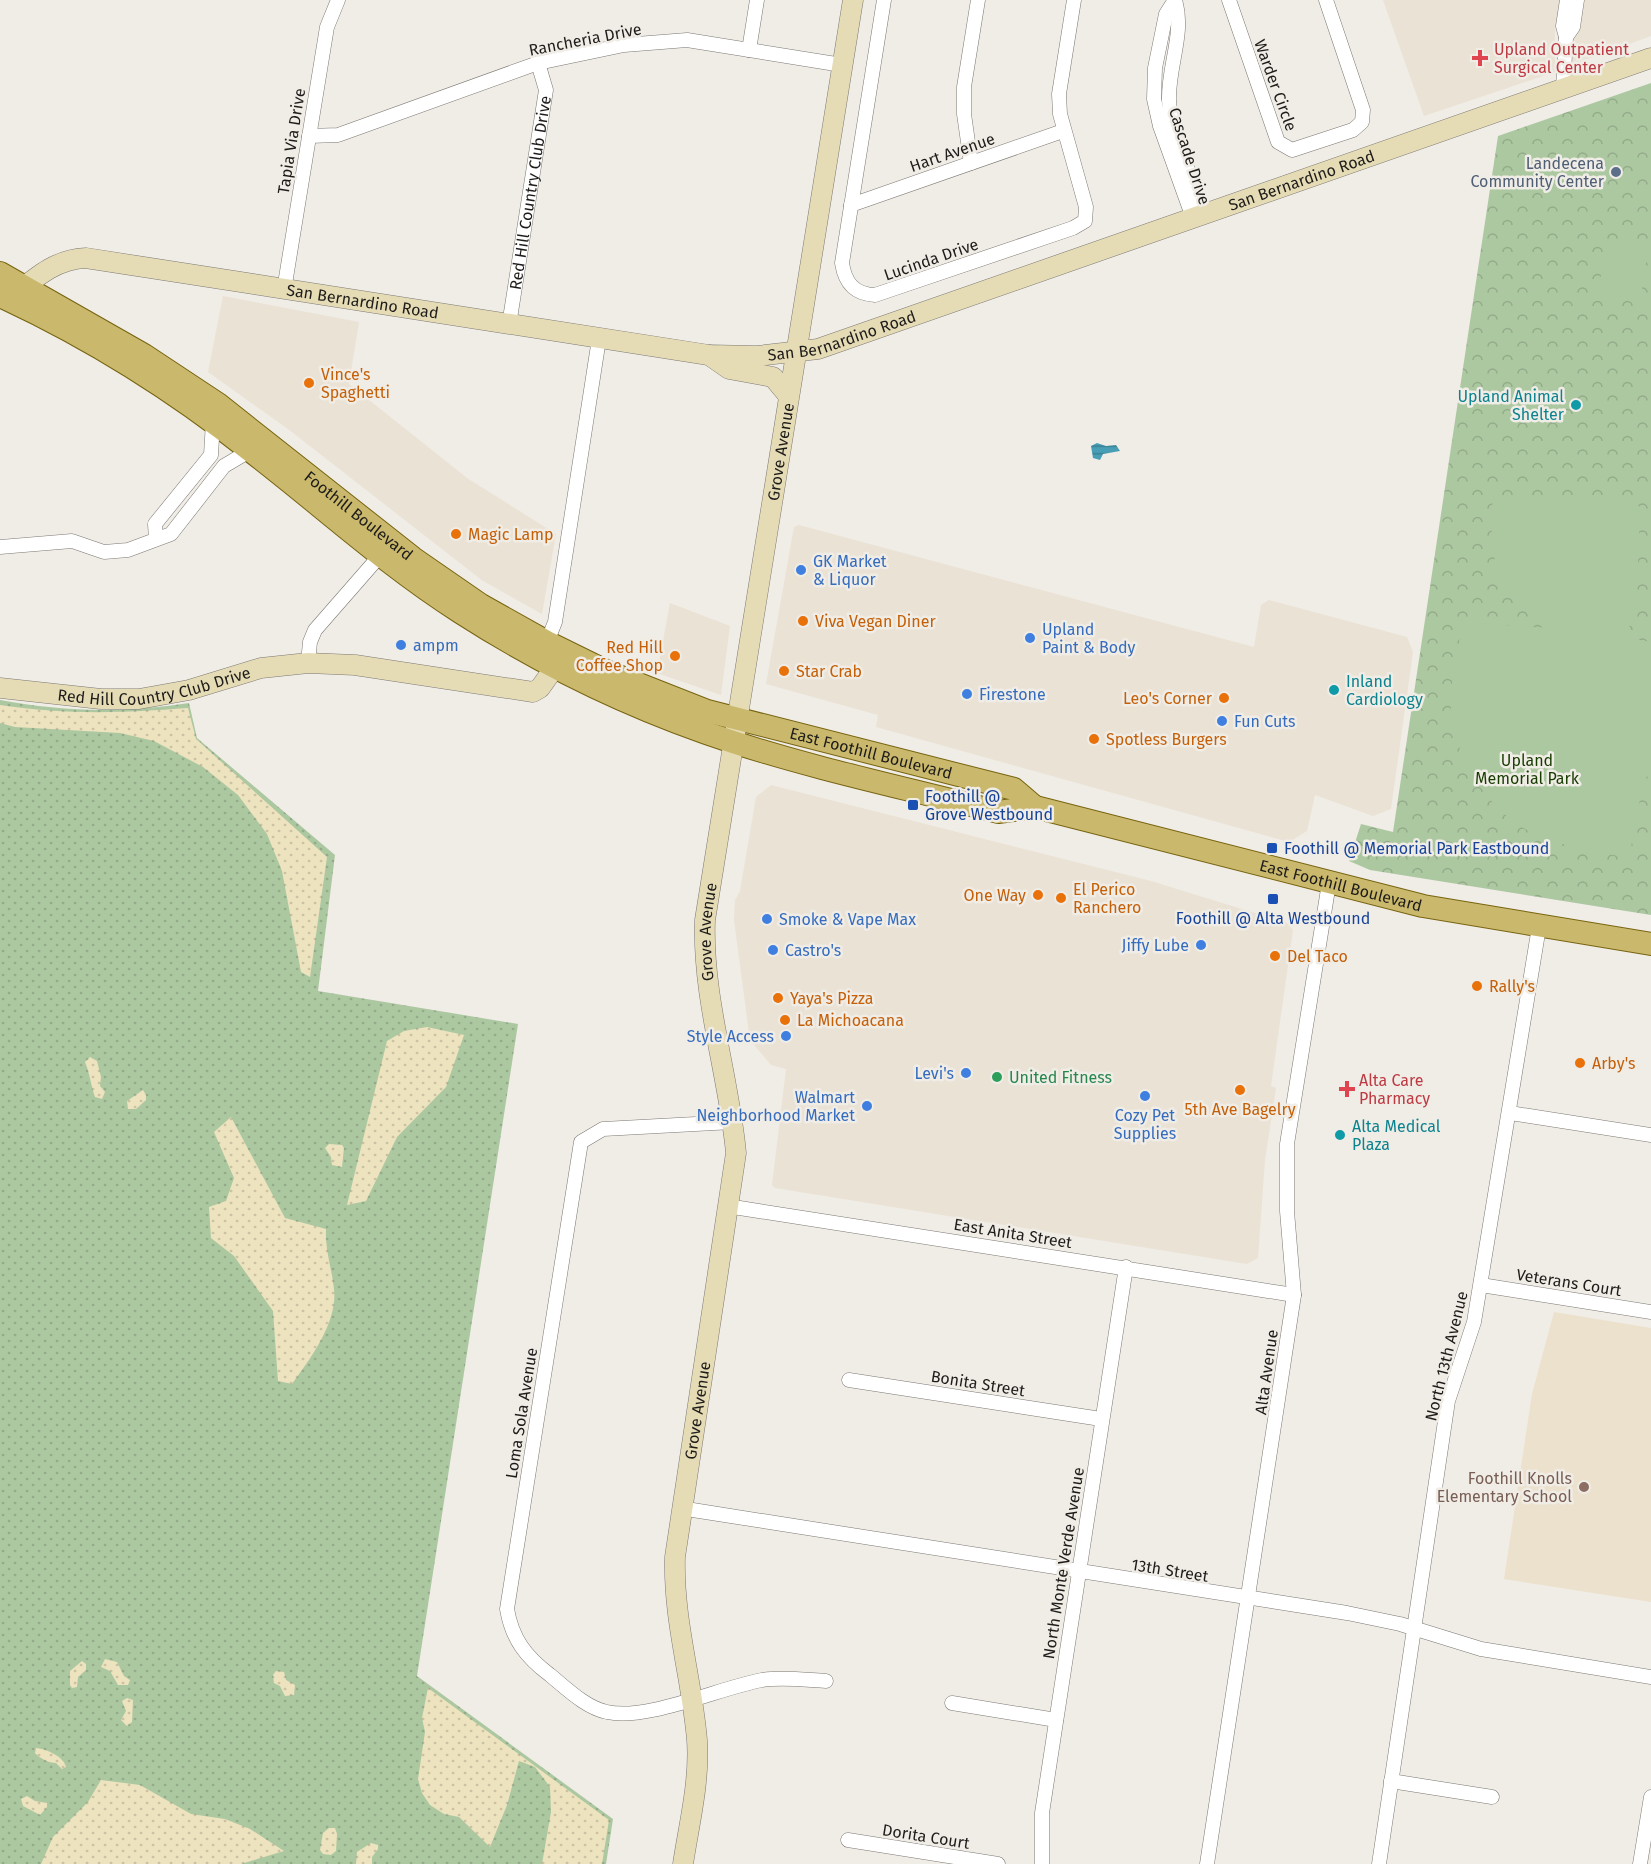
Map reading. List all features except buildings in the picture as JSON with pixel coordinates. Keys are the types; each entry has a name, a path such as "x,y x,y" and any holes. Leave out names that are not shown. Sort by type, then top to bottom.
{"main road":[{"name":"Foothill Boulevard","path":"0,273 11,294 119,360 213,422 387,548 481,605 547,642 608,672 672,699 737,718"},
{"name":"Foothill Boulevard","path":"11,294 144,355 218,404 456,609 555,667 667,718 733,742"},
{"name":"East Foothill Boulevard","path":"737,718 1014,789 1035,807"},
{"name":"East Foothill Boulevard","path":"733,742 998,812 1035,807 1424,906 1651,944"}],"street":[{"name":"Tapia Via Drive","path":"284,290 327,27 338,0"},
{"path":"749,50 757,0"},
{"name":"Grove Avenue","path":"683,1864 697,1743 674,1595 680,1508 736,1154 733,1122 704,950 705,920 794,353 853,0"},
{"name":"Lucinda Drive","path":"884,0 842,263 844,274 851,287 861,294 875,295 1073,228 1085,220 1086,207 1064,131 1059,94 1074,0"},
{"path":"971,162 964,114 964,87 978,0"},
{"name":"Cascade Drive","path":"1175,0 1166,14 1155,68 1154,99 1160,126 1198,216"},
{"name":"Warder Circle","path":"1229,0 1278,142 1292,150 1353,130 1362,122 1363,110 1326,0"},
{"path":"1563,89 1566,37 1563,26 1567,0"},
{"path":"1566,37 1573,27 1577,0"},
{"name":"Rancheria Drive","path":"309,136 338,135 538,63 624,45 687,40 842,65"},
{"name":"San Bernardino Road","path":"11,294 54,265 69,259 86,258 709,355 794,353 815,350 1651,58"},
{"name":"Red Hill Country Club Drive","path":"509,325 546,90 538,63"},
{"name":"Hart Avenue","path":"851,205 1064,131"},
{"path":"547,642 555,622 599,339"},
{"path":"709,355 729,369 773,377 788,395"},
{"path":"156,539 155,524 211,455 213,422"},
{"path":"0,547 72,541 104,552 128,550 171,534 224,466 251,450"},
{"path":"211,455 224,466"},
{"path":"166,511 180,522"},
{"path":"308,663 310,642 315,630 387,548"},
{"name":"Red Hill Country Club Drive","path":"0,688 101,699 139,699 189,690 261,668 308,663 355,665 524,692 540,688 555,667"},
{"name":"Alta Avenue","path":"1207,1864 1294,1295 1287,1211 1287,1144 1329,883"},
{"name":"North 13th Avenue","path":"1379,1864 1449,1401 1474,1322 1539,927"},
{"path":"1510,1113 1651,1134"},
{"name":"Loma Sola Avenue","path":"691,1698 636,1714 606,1712 581,1700 531,1659 519,1646 510,1626 507,1609 581,1142 603,1129 704,1126 733,1122"},
{"name":"East Anita Street","path":"727,1206 1294,1295"},
{"name":"North Monte Verde Avenue","path":"1042,1864 1042,1813 1126,1268"},
{"name":"Veterans Court","path":"1481,1285 1651,1312"},
{"name":"Bonita Street","path":"849,1380 1101,1419"},
{"name":"13th Street","path":"680,1508 1347,1612 1416,1628 1480,1649 1651,1677"},
{"path":"691,1698 765,1680 826,1681"},
{"path":"952,1703 1056,1720"},
{"path":"1391,1781 1492,1797"},
{"path":"1640,1864 1648,1838 1651,1797"},
{"name":"Dorita Court","path":"848,1840 998,1864"}],"shaded area":[{"path":"1383,0 1560,0 1555,31 1555,72 1424,116"},
{"path":"1582,0 1651,0 1651,36 1569,66"},
{"path":"223,296 359,322 349,384 467,478 556,534 542,614 483,581 288,429 208,372"},
{"path":"799,525 1254,647 1261,605 1269,600 1407,637 1413,652 1391,809 1373,816 1315,795 1307,831 1289,842 876,727 878,715 766,684 794,527"},
{"path":"670,603 730,626 721,695 657,673"},
{"path":"771,785 1151,881 1287,923 1293,930 1271,1086 1276,1088 1265,1160 1258,1258 1247,1264 775,1188 772,1185 786,1069 771,1065 750,1040 734,920 735,900 740,891 756,797"},
{"name":"Foothill Knolls Elementary School","path":"1554,1312 1651,1328 1651,1602 1504,1579 1532,1394"}],"green space":[{"name":"Upland Memorial Park","path":"1651,83 1651,915 1370,870 1349,861 1361,824 1393,832 1498,136"},
{"path":"1606,243 1648,250 1640,303 1598,296"},
{"path":"1493,495 1625,497 1640,507 1636,621 1617,636 1651,642 1651,766 1642,788 1629,858 1558,842 1535,834 1519,825 1489,799 1467,765 1459,746 1454,728 1451,700 1460,636 1477,623 1549,628 1530,615 1516,601 1505,587 1498,571 1492,537"},
{"path":"0,700 47,707 94,710 189,703 197,738 335,855 318,991 518,1024 417,1676 613,1819 606,1864 0,1864"}],"sand":[{"path":"0,705 94,712 188,708 196,739 327,857 310,977 301,972 282,871 267,834 238,795 203,767 154,741 120,733 15,727 0,723"},
{"path":"427,1027 464,1035 446,1087 397,1137 366,1201 347,1205 387,1041 404,1031"},
{"path":"90,1057 97,1061 101,1077 100,1086 105,1092 102,1099 95,1097 85,1062"},
{"path":"143,1090 146,1100 136,1109 128,1109 127,1101"},
{"path":"231,1117 285,1218 326,1229 334,1289 332,1314 321,1340 292,1384 278,1381 273,1311 234,1256 211,1238 209,1207 226,1201 234,1178 214,1132"},
{"path":"329,1144 342,1145 344,1148 342,1167 332,1165 331,1157 325,1148"},
{"path":"105,1659 117,1662 124,1676 130,1680 128,1685 118,1685 110,1671 101,1667"},
{"path":"82,1661 86,1664 86,1670 78,1677 77,1687 72,1688 70,1671"},
{"path":"276,1671 284,1672 286,1680 295,1685 294,1695 285,1696 280,1686 274,1683 273,1675"},
{"path":"428,1688 609,1820 602,1864 542,1864 551,1812 550,1787 535,1767 519,1761 507,1805 490,1847 459,1817 444,1814 430,1805 422,1793 418,1779 425,1732 422,1718"},
{"path":"127,1698 133,1700 132,1722 127,1726 121,1720 126,1711 122,1701"},
{"path":"36,1748 54,1754 65,1763 66,1767 62,1769 56,1763 42,1758 35,1753"},
{"path":"101,1780 140,1785 191,1814 225,1819 250,1829 284,1851 241,1864 41,1864 53,1837 88,1802"},
{"path":"27,1796 35,1801 47,1803 47,1807 40,1815 23,1806 21,1799"},
{"path":"329,1828 335,1828 337,1834 336,1851 331,1855 323,1854 320,1850 323,1833"},
{"path":"371,1843 378,1845 372,1857 372,1864 356,1864 357,1852"}],"water":[{"path":"1097,443 1106,446 1116,445 1120,451 1103,454 1100,460 1093,458 1091,446"}],"place":[{"name":"Upland Outpatient Surgical Center","path":"1480,58"},
{"name":"Landecena Community Center","path":"1616,172"},
{"name":"Vince's Spaghetti","path":"309,383"},
{"name":"Upland Animal Shelter","path":"1576,405"},
{"name":"Magic Lamp","path":"456,534"},
{"name":"GK Market & Liquor","path":"801,570"},
{"name":"Viva Vegan Diner","path":"803,621"},
{"name":"Upland Paint & Body","path":"1030,638"},
{"name":"ampm","path":"401,645"},
{"name":"Red Hill Coffee Shop","path":"675,656"},
{"name":"Star Crab","path":"784,671"},
{"name":"Inland Cardiology","path":"1334,690"},
{"name":"Firestone","path":"967,694"},
{"name":"Leo's Corner","path":"1224,698"},
{"name":"Fun Cuts","path":"1222,721"},
{"name":"Spotless Burgers","path":"1094,739"},
{"name":"Foothill @ Grove Westbound","path":"913,805"},
{"name":"Foothill @ Memorial Park Eastbound","path":"1272,848"},
{"name":"One Way","path":"1038,895"},
{"name":"El Perico Ranchero","path":"1061,898"},
{"name":"Foothill @ Alta Westbound","path":"1273,899"},
{"name":"Smoke & Vape Max","path":"767,919"},
{"name":"Jiffy Lube","path":"1201,945"},
{"name":"Castro's","path":"773,950"},
{"name":"Del Taco","path":"1275,956"},
{"name":"Rally's","path":"1477,986"},
{"name":"Yaya's Pizza","path":"778,998"},
{"name":"La Michoacana","path":"785,1020"},
{"name":"Style Access","path":"786,1036"},
{"name":"Arby's","path":"1580,1063"},
{"name":"Levi's","path":"966,1073"},
{"name":"United Fitness","path":"997,1077"},
{"name":"Alta Care Pharmacy","path":"1347,1089"},
{"name":"5th Ave Bagelry","path":"1240,1090"},
{"name":"Cozy Pet Supplies","path":"1145,1096"},
{"name":"Walmart Neighborhood Market","path":"867,1106"},
{"name":"Alta Medical Plaza","path":"1340,1135"},
{"name":"Foothill Knolls Elementary School","path":"1584,1487"}]}
